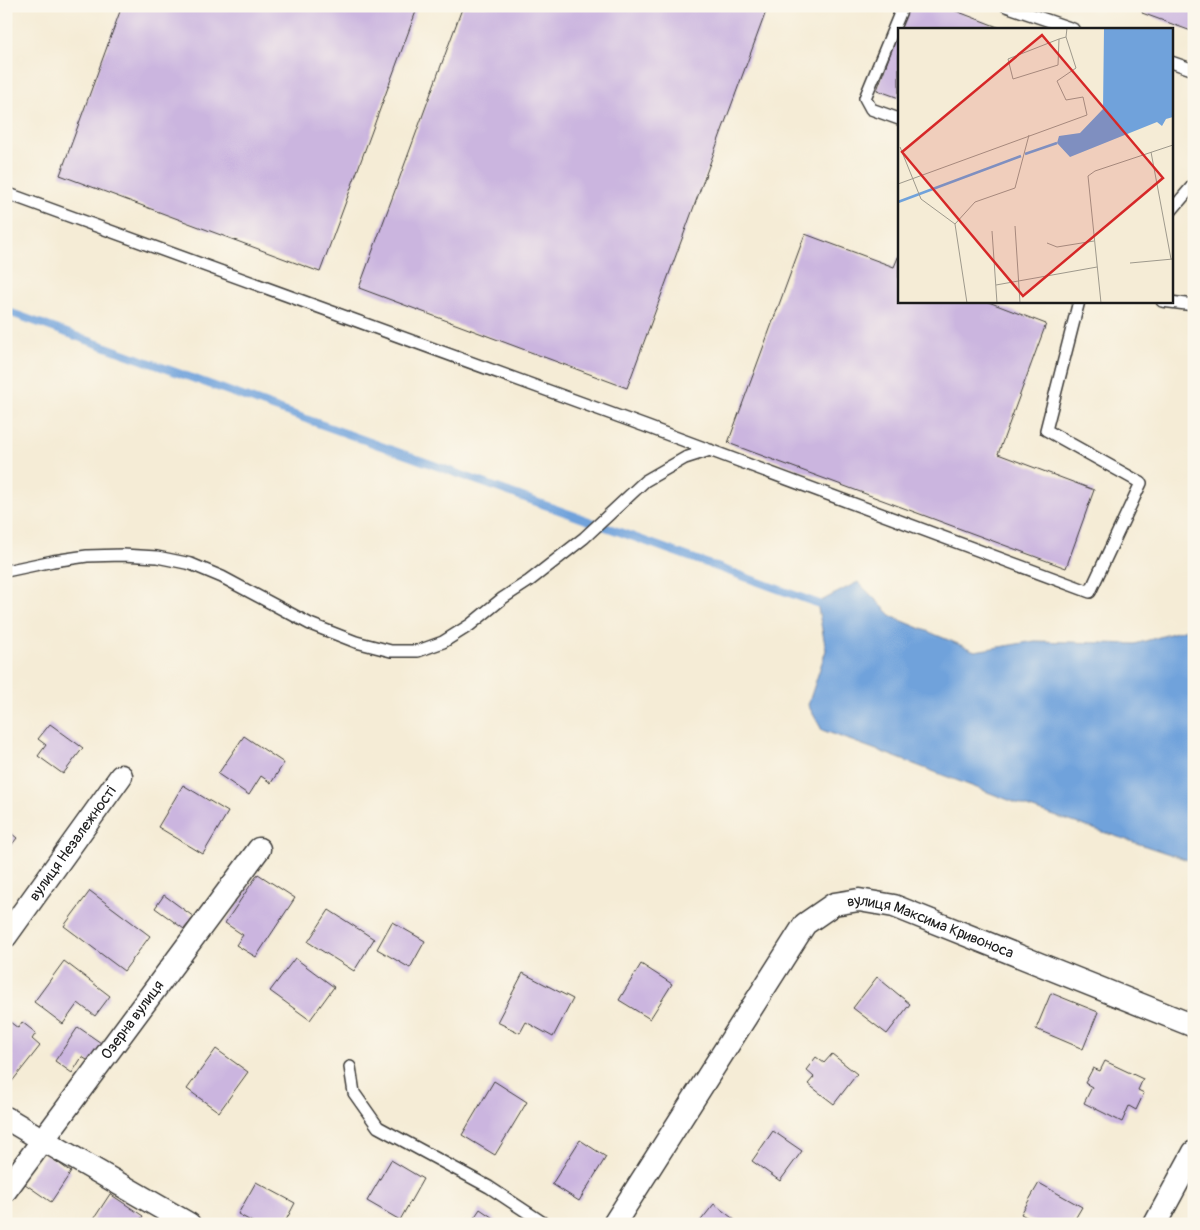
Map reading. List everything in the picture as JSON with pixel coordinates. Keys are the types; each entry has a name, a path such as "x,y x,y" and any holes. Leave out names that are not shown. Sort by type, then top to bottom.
{"street":[{"name":"вулиця Незалежності","path":"6,936 121,776"},
{"name":"Озерна вулиця","path":"6,1190 259,849"},
{"name":"вулиця Максима Кривоноса","path":"614,1224 805,924 834,904 858,900 894,906 1194,1026"},
{"path":"6,1118 189,1224"},
{"path":"1155,1224 1194,1152"}],"lane":[{"path":"898,119 871,109 865,98 903,6"},
{"path":"1006,6 1070,28"},
{"path":"1172,62 1194,70"},
{"path":"1172,210 1194,184"},
{"path":"6,194 710,450 1090,592 1141,483 1046,430 1079,302"},
{"path":"1170,302 1194,305"},
{"path":"6,571 87,556 157,557 190,564 222,577 310,624 356,642 390,651 418,651 443,642 470,625 502,598 529,581 584,538 645,482 685,458 710,450"},
{"path":"350,1067 354,1093 378,1126 489,1187 545,1224"}],"water":[{"path":"858,582 893,617 975,651 1035,641 1135,644 1194,627 1194,862 1027,807 822,730 808,705 826,650 817,603"}],"building":[{"path":"122,6 418,6 320,272 60,175"},
{"path":"463,6 768,6 627,388 359,288"},
{"path":"907,6 943,6 1000,28 899,28"},
{"path":"1145,6 1194,6 1194,32 1142,13"},
{"path":"898,33 898,98 877,90"},
{"path":"805,234 894,267 898,257 898,302 989,302 1046,324 998,454 1094,490 1066,568 728,443"},
{"path":"50,724 83,748 63,774 38,756 46,745 38,739"},
{"path":"244,736 284,763 271,783 261,776 249,795 218,774"},
{"path":"183,785 228,812 203,854 158,827"},
{"path":"6,829 17,838 6,852"},
{"path":"258,874 295,898 256,957 236,945 243,935 225,923"},
{"path":"90,891 150,936 124,971 64,926"},
{"path":"164,895 194,917 184,929 155,908"},
{"path":"329,910 374,939 354,971 308,942"},
{"path":"392,922 425,941 410,968 377,949"},
{"path":"295,958 334,987 310,1020 270,991"},
{"path":"64,961 110,996 95,1016 78,1003 63,1024 34,1002"},
{"path":"641,964 672,984 650,1019 619,1000"},
{"path":"523,973 573,999 553,1037 526,1022 520,1033 497,1022"},
{"path":"877,977 910,1004 887,1034 853,1008"},
{"path":"1051,993 1098,1012 1083,1049 1036,1029"},
{"path":"10,1022 18,1028 22,1022 36,1033 32,1039 40,1046 10,1084 6,1081 6,1027"},
{"path":"78,1027 104,1045 92,1063 82,1057 72,1073 55,1061"},
{"path":"216,1049 248,1072 219,1112 187,1089"},
{"path":"832,1054 857,1074 834,1104 808,1084 814,1077 806,1070 816,1057 824,1063"},
{"path":"1105,1061 1143,1079 1138,1090 1144,1093 1136,1110 1129,1106 1122,1122 1084,1103 1092,1087 1085,1083 1093,1068 1100,1071"},
{"path":"494,1081 527,1102 495,1155 462,1135"},
{"path":"773,1131 802,1151 780,1181 752,1161"},
{"path":"580,1140 606,1157 579,1201 552,1184"},
{"path":"46,1154 71,1172 51,1202 25,1184"},
{"path":"391,1160 423,1179 400,1220 367,1201"},
{"path":"256,1182 295,1203 284,1224 256,1224 238,1214"},
{"path":"1039,1183 1082,1207 1072,1224 1039,1224 1021,1214"},
{"path":"110,1194 143,1216 138,1224 91,1223"},
{"path":"714,1204 740,1224 698,1224"},
{"path":"480,1209 502,1224 470,1224"}],"waterway":[{"path":"6,311 825,606"}]}
